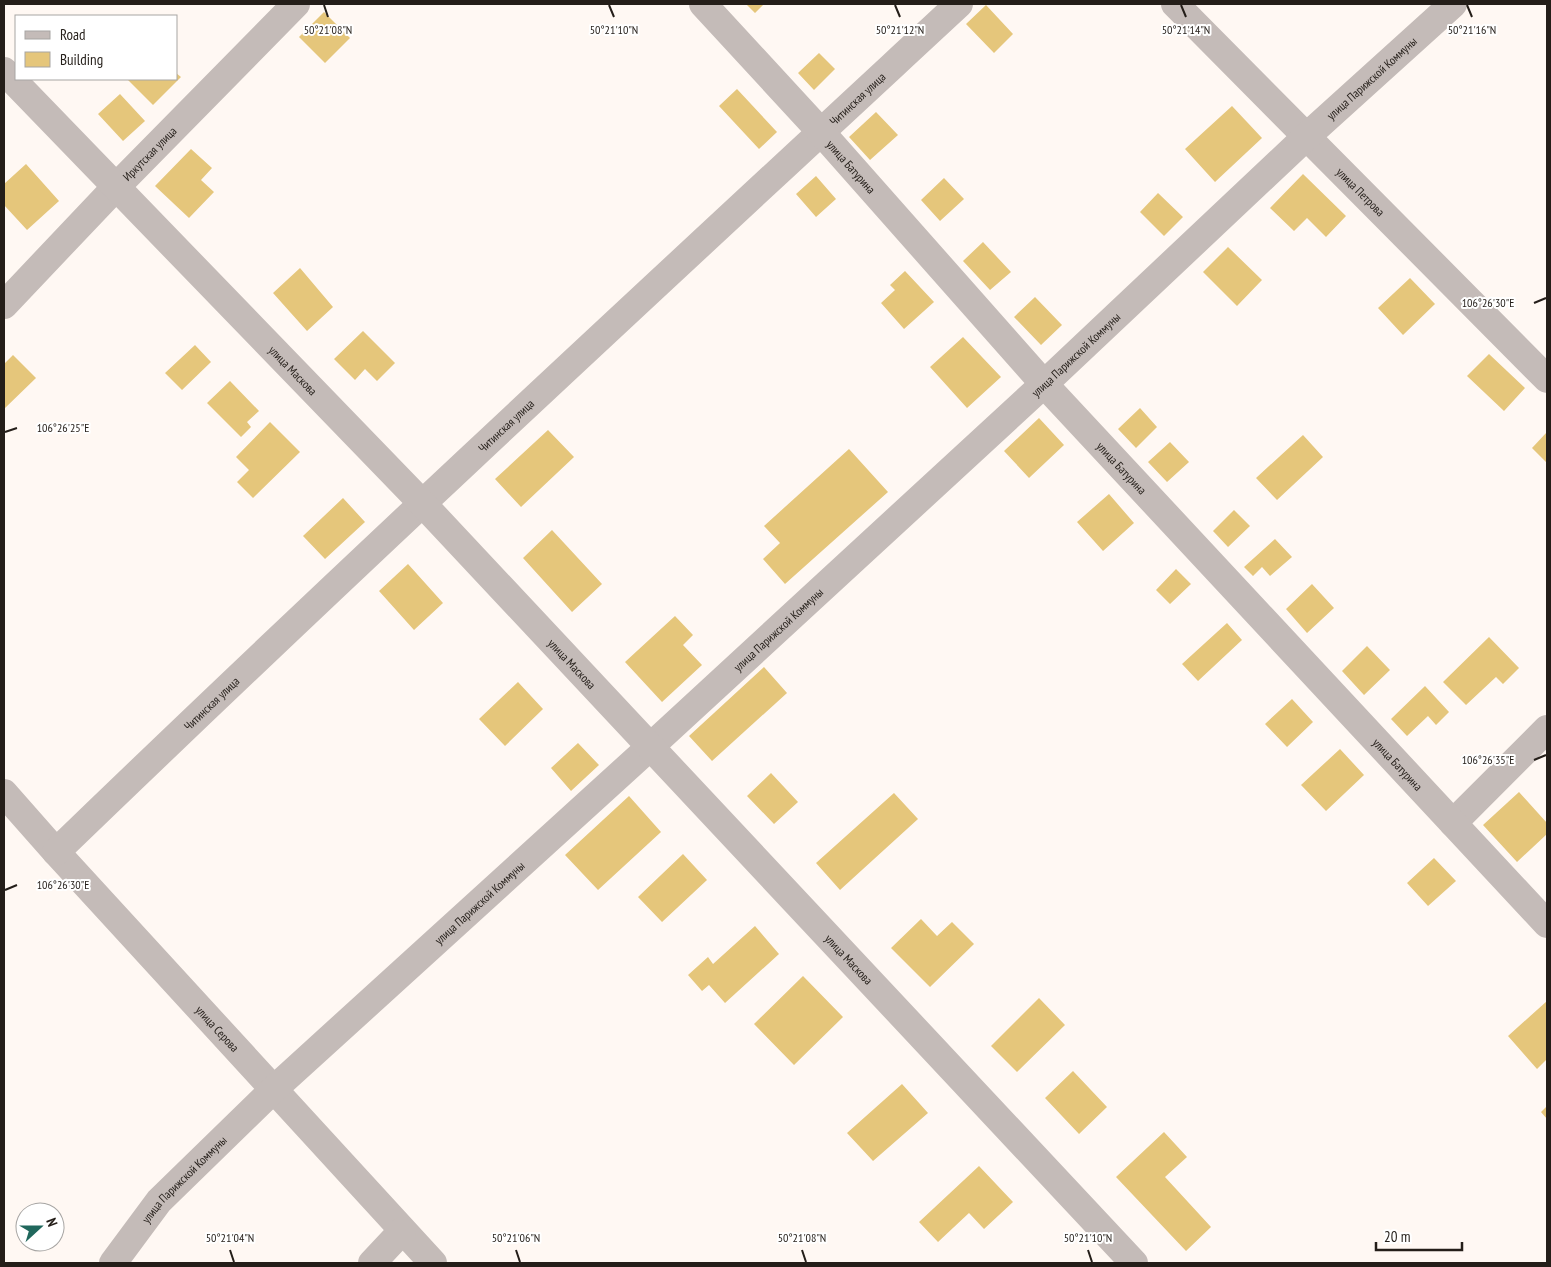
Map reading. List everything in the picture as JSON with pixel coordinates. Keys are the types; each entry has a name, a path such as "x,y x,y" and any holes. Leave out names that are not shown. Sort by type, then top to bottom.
{"street":[{"name":"Иркутская улица","path":"4,305 115,188 296,4"},
{"name":"улица Батурина","path":"704,4 821,132 1044,384 1547,924"},
{"name":"Читинская улица","path":"56,852 422,502 959,4"},
{"name":"улица Петрова","path":"1175,4 1547,379"},
{"name":"улица Парижской Коммуны","path":"113,1263 159,1201 274,1089 650,747 1044,384 1306,137 1452,4"},
{"name":"улица Маскова","path":"4,71 115,188 422,502 1134,1263"},
{"path":"1453,823 1547,729"},
{"name":"улица Серова","path":"4,793 433,1263"},
{"path":"372,1263 402,1231"}],"building":[{"path":"746,4 764,4 755,13"},
{"path":"986,5 1013,34 994,53 966,24"},
{"path":"324,12 350,38 325,63 299,37"},
{"path":"819,53 835,69 814,90 798,73"},
{"path":"128,80 178,80 153,105"},
{"path":"737,89 777,132 759,149 719,106"},
{"path":"120,94 145,121 123,141 98,114"},
{"path":"1232,106 1262,138 1215,182 1185,149"},
{"path":"876,112 898,135 870,160 849,137"},
{"path":"191,149 212,168 201,180 214,192 189,218 155,186"},
{"path":"26,164 59,201 27,230 4,205 4,184"},
{"path":"1303,174 1346,216 1326,237 1307,218 1294,231 1270,208"},
{"path":"816,176 836,199 816,217 796,194"},
{"path":"944,178 964,199 940,221 921,200"},
{"path":"1158,193 1183,217 1164,236 1140,212"},
{"path":"983,242 1011,272 990,290 963,261"},
{"path":"1228,247 1262,280 1237,306 1203,272"},
{"path":"300,268 333,307 307,331 273,293"},
{"path":"905,271 934,302 904,329 881,303 895,290 890,285"},
{"path":"1410,278 1435,304 1403,335 1378,308"},
{"path":"1035,297 1062,325 1041,345 1014,317"},
{"path":"363,331 395,363 377,381 365,369 355,380 334,359"},
{"path":"963,337 1001,377 967,408 930,367"},
{"path":"195,345 211,362 182,390 165,373"},
{"path":"1489,354 1525,388 1504,411 1467,376"},
{"path":"13,355 36,378 4,409 4,364"},
{"path":"230,381 259,411 247,422 251,427 241,437 207,403"},
{"path":"1140,408 1157,427 1136,448 1118,429"},
{"path":"1039,418 1064,445 1029,478 1004,451"},
{"path":"270,422 300,452 253,498 237,482 249,470 236,457"},
{"path":"548,430 574,457 521,507 495,479"},
{"path":"1547,432 1547,463 1532,448"},
{"path":"1303,435 1323,457 1277,500 1256,478"},
{"path":"1170,442 1189,462 1167,482 1148,462"},
{"path":"849,449 888,492 785,584 763,559 780,543 764,526"},
{"path":"1109,494 1134,523 1103,551 1077,522"},
{"path":"343,498 365,522 325,559 303,536"},
{"path":"1234,510 1250,526 1228,547 1213,531"},
{"path":"552,530 602,584 572,612 523,558"},
{"path":"1275,539 1292,557 1270,576 1262,567 1253,576 1244,567"},
{"path":"408,564 443,603 414,630 379,591"},
{"path":"1176,569 1191,584 1170,604 1156,590"},
{"path":"1312,584 1334,608 1307,633 1286,609"},
{"path":"675,616 693,635 683,645 702,665 662,702 625,662"},
{"path":"1227,623 1242,640 1198,681 1182,664"},
{"path":"1489,637 1519,668 1503,684 1496,677 1466,705 1443,682"},
{"path":"1367,646 1390,670 1364,695 1342,671"},
{"path":"764,667 787,693 712,761 689,736"},
{"path":"518,682 543,709 505,746 479,719"},
{"path":"1425,686 1449,712 1436,725 1428,716 1407,736 1391,719"},
{"path":"1292,699 1313,722 1287,747 1265,724"},
{"path":"578,743 599,765 571,791 551,768"},
{"path":"1340,749 1364,775 1326,811 1301,785"},
{"path":"771,773 798,802 774,824 747,796"},
{"path":"1519,792 1547,823 1547,834 1517,862 1483,825"},
{"path":"894,793 918,819 840,890 816,863"},
{"path":"629,796 661,832 598,890 565,855"},
{"path":"683,854 707,880 662,922 638,897"},
{"path":"1434,858 1456,881 1428,906 1407,883"},
{"path":"921,919 937,936 952,922 974,944 930,987 891,948"},
{"path":"755,926 779,954 725,1003 709,985 702,991 688,975 708,957 713,964"},
{"path":"803,976 843,1017 794,1065 754,1024"},
{"path":"1039,998 1065,1025 1017,1072 991,1046"},
{"path":"1547,1001 1547,1059 1537,1069 1508,1036"},
{"path":"1073,1071 1107,1107 1079,1134 1045,1098"},
{"path":"902,1084 928,1113 873,1161 847,1133"},
{"path":"1547,1106 1547,1119 1541,1112"},
{"path":"1164,1132 1187,1157 1165,1177 1211,1227 1186,1251 1116,1177"},
{"path":"979,1166 1013,1202 984,1229 969,1213 938,1242 919,1222"}]}
